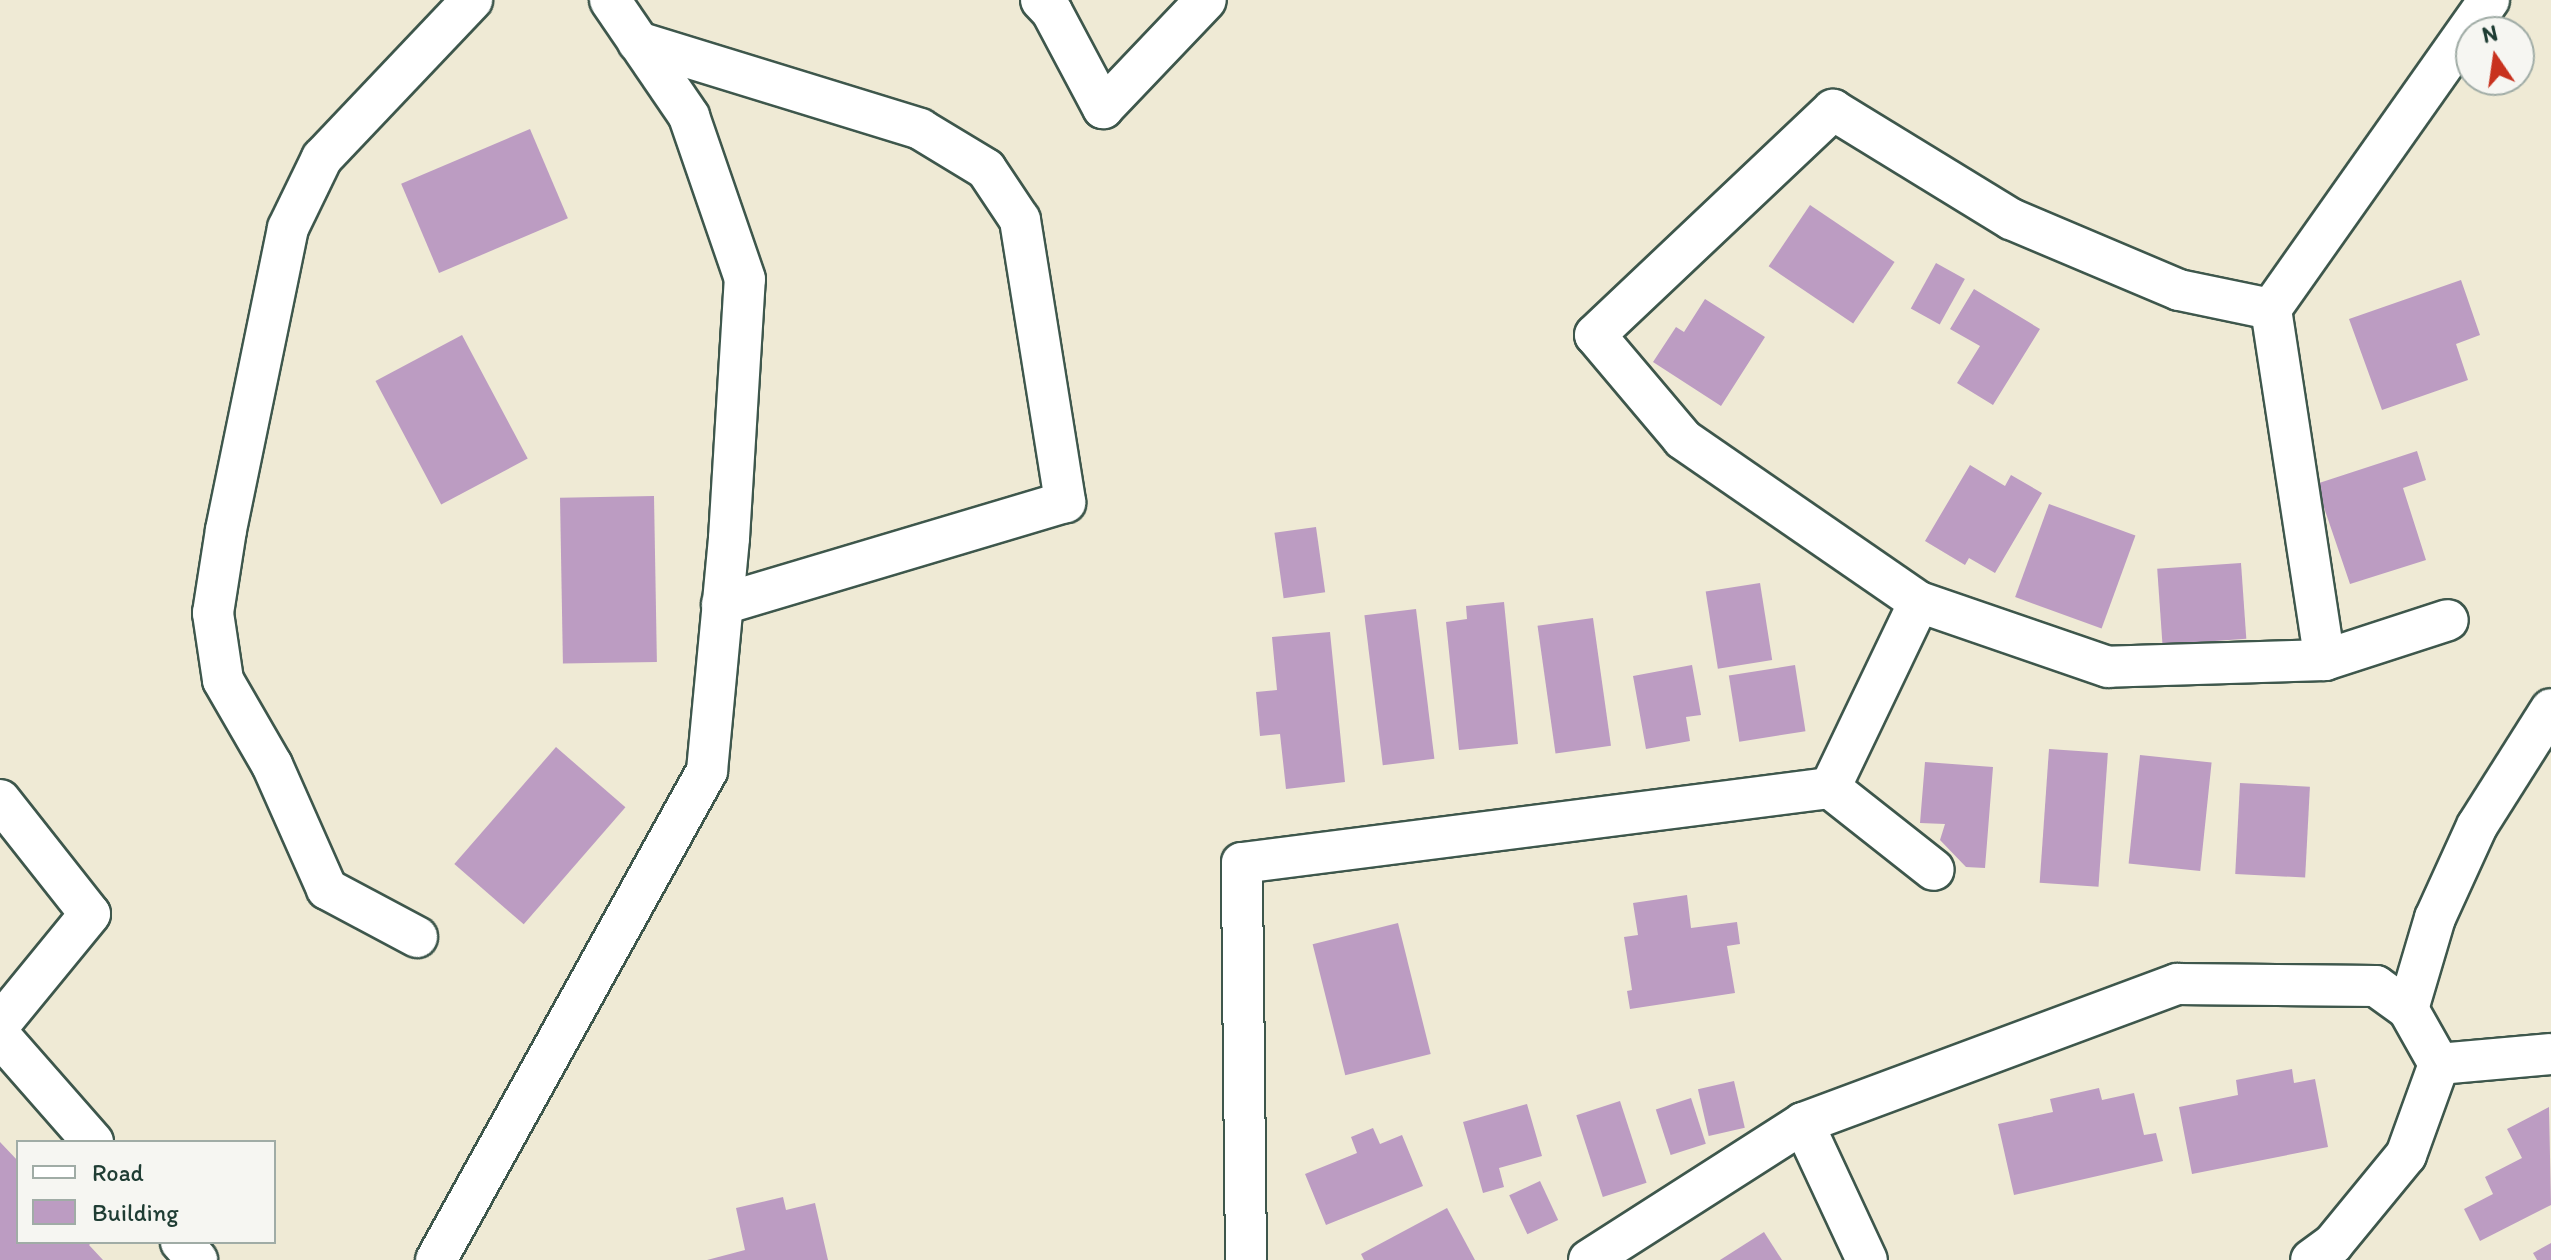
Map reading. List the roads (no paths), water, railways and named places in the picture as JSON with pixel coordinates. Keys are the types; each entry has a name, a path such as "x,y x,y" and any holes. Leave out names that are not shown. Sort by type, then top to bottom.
{"street":[{"path":"417,937 327,889 272,765 223,680 213,613 226,530 288,228 322,158 472,0"},
{"path":"436,1260 707,771 745,279 689,116 610,0"},
{"path":"1041,0 1052,12 1103,108 1206,0"},
{"path":"2325,660 2271,309 2489,0"},
{"path":"638,42 920,129 986,169 1020,220 1065,502 722,604"},
{"path":"2271,309 2179,290 2011,219 1833,110 1595,335 1683,439 1919,602 2108,667 2325,660 2448,620"},
{"path":"1830,788 1919,602"},
{"path":"2408,1009 2435,918 2477,826 2551,709"},
{"path":"1246,1260 1242,863 1830,788 1934,870"},
{"path":"0,800 90,914 0,1024"},
{"path":"1589,1260 1803,1123 2177,984 2376,986 2408,1009 2439,1064 2406,1155 2329,1255"},
{"path":"0,1036 91,1140"},
{"path":"2439,1064 2551,1054"},
{"path":"1803,1123 1867,1260"},
{"path":"183,1244 197,1260"}]}
